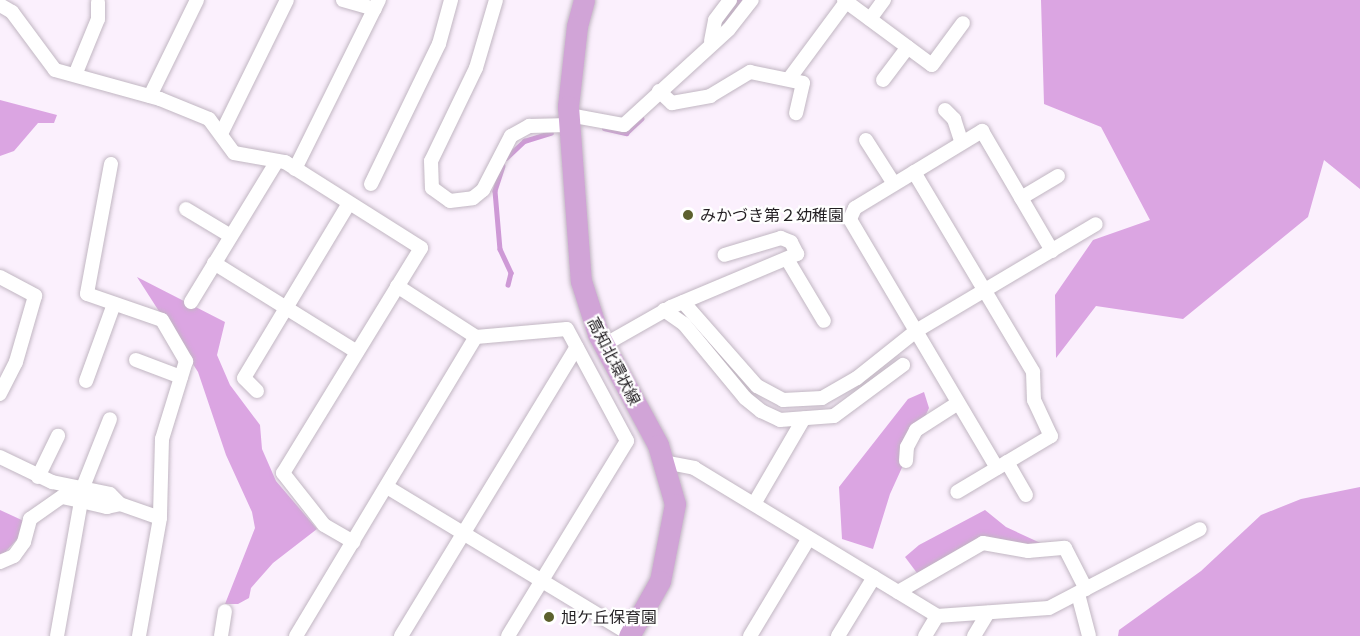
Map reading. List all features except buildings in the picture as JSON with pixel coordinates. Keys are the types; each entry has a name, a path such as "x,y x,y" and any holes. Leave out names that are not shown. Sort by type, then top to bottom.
{"main road":[{"name":"高知北環状線","path":"584,0 571,63 569,120 581,281 604,345 664,462 675,504 668,559 660,581 630,635"}],"street":[{"path":"150,96 197,0"},
{"path":"221,134 287,0"},
{"path":"295,169 377,4 343,0"},
{"path":"371,184 439,44 451,0"},
{"path":"496,0 476,68 431,161 432,188 450,201 473,198 483,189 511,136 529,126 569,120 624,125 711,41 729,29 752,0"},
{"path":"711,41 715,20 730,0"},
{"path":"870,19 884,0"},
{"path":"789,79 845,1 932,65 963,23"},
{"path":"75,75 98,18 98,2"},
{"path":"0,5 12,12 55,70 150,96 209,119 234,153 277,160 295,169 348,205 421,248 283,473 324,525 353,542"},
{"path":"883,80 908,48"},
{"path":"659,91 672,103 710,96 750,72 802,82 796,113"},
{"path":"945,110 954,119 962,143"},
{"path":"1026,495 958,403 850,219 855,208 982,131 1052,251"},
{"path":"866,140 894,184"},
{"path":"191,302 277,160"},
{"path":"111,164 86,287 87,294 162,320 186,361 162,439 160,518 139,636"},
{"path":"914,172 1033,372 1034,400 1052,436 957,492"},
{"path":"1021,198 1058,176"},
{"path":"257,391 244,378 348,205"},
{"path":"186,209 231,236"},
{"path":"683,302 757,386 783,400 832,394 916,331 1096,224"},
{"path":"604,345 664,310 797,254 791,242 781,238 724,255"},
{"path":"787,258 824,321"},
{"path":"214,263 357,352"},
{"path":"0,277 35,296 16,362 0,394"},
{"path":"398,286 476,337 567,329 627,441 508,636"},
{"path":"86,381 114,304"},
{"path":"664,310 684,324 760,411 780,420 834,416 903,365"},
{"path":"296,636 476,337"},
{"path":"401,636 577,347"},
{"path":"136,360 181,377"},
{"path":"906,461 916,430 958,403"},
{"path":"754,504 804,418"},
{"path":"83,487 110,419"},
{"path":"38,477 58,436"},
{"path":"0,458 38,477 110,494 120,504 160,518"},
{"path":"664,462 694,468 938,616 1049,609 1200,529"},
{"path":"387,487 630,635"},
{"path":"0,562 14,556 24,543 30,519 62,497 107,507 120,504"},
{"path":"57,636 81,501"},
{"path":"750,636 809,538"},
{"path":"898,591 983,543 1028,551 1065,548 1082,591 1089,636"},
{"path":"838,636 874,577"},
{"path":"221,636 225,611"},
{"path":"974,636 988,613"},
{"path":"925,636 938,616"}],"shaded area":[{"path":"1041,0 1360,0 1360,189 1324,160 1308,217 1183,319 1096,306 1056,358 1055,295 1093,240 1150,220 1101,127 1044,104"},
{"path":"0,100 57,115 54,123 38,123 14,151 0,156"},
{"path":"137,277 225,322 217,355 230,385 260,425 262,449 276,481 317,529 273,563 251,588 249,598 238,604 225,604 255,528 252,512 226,455 198,372"},
{"path":"924,392 929,408 890,494 873,549 842,539 839,487 908,399"},
{"path":"1360,487 1360,636 1118,636 1119,630 1201,571 1261,515 1301,499"},
{"path":"0,510 26,522 20,536 0,558"},
{"path":"985,510 1006,527 1047,546 966,550 920,577 905,557 919,545"}],"waterway":[{"path":"723,22 739,0"},
{"path":"604,128 626,133 641,119"},
{"path":"506,158 524,141 551,133"},
{"path":"503,166 495,191 500,249 511,273 508,285"}],"place":[{"name":"みかづき第２幼稚園","path":"688,215"},
{"name":"旭ケ丘保育園","path":"549,617"}]}
